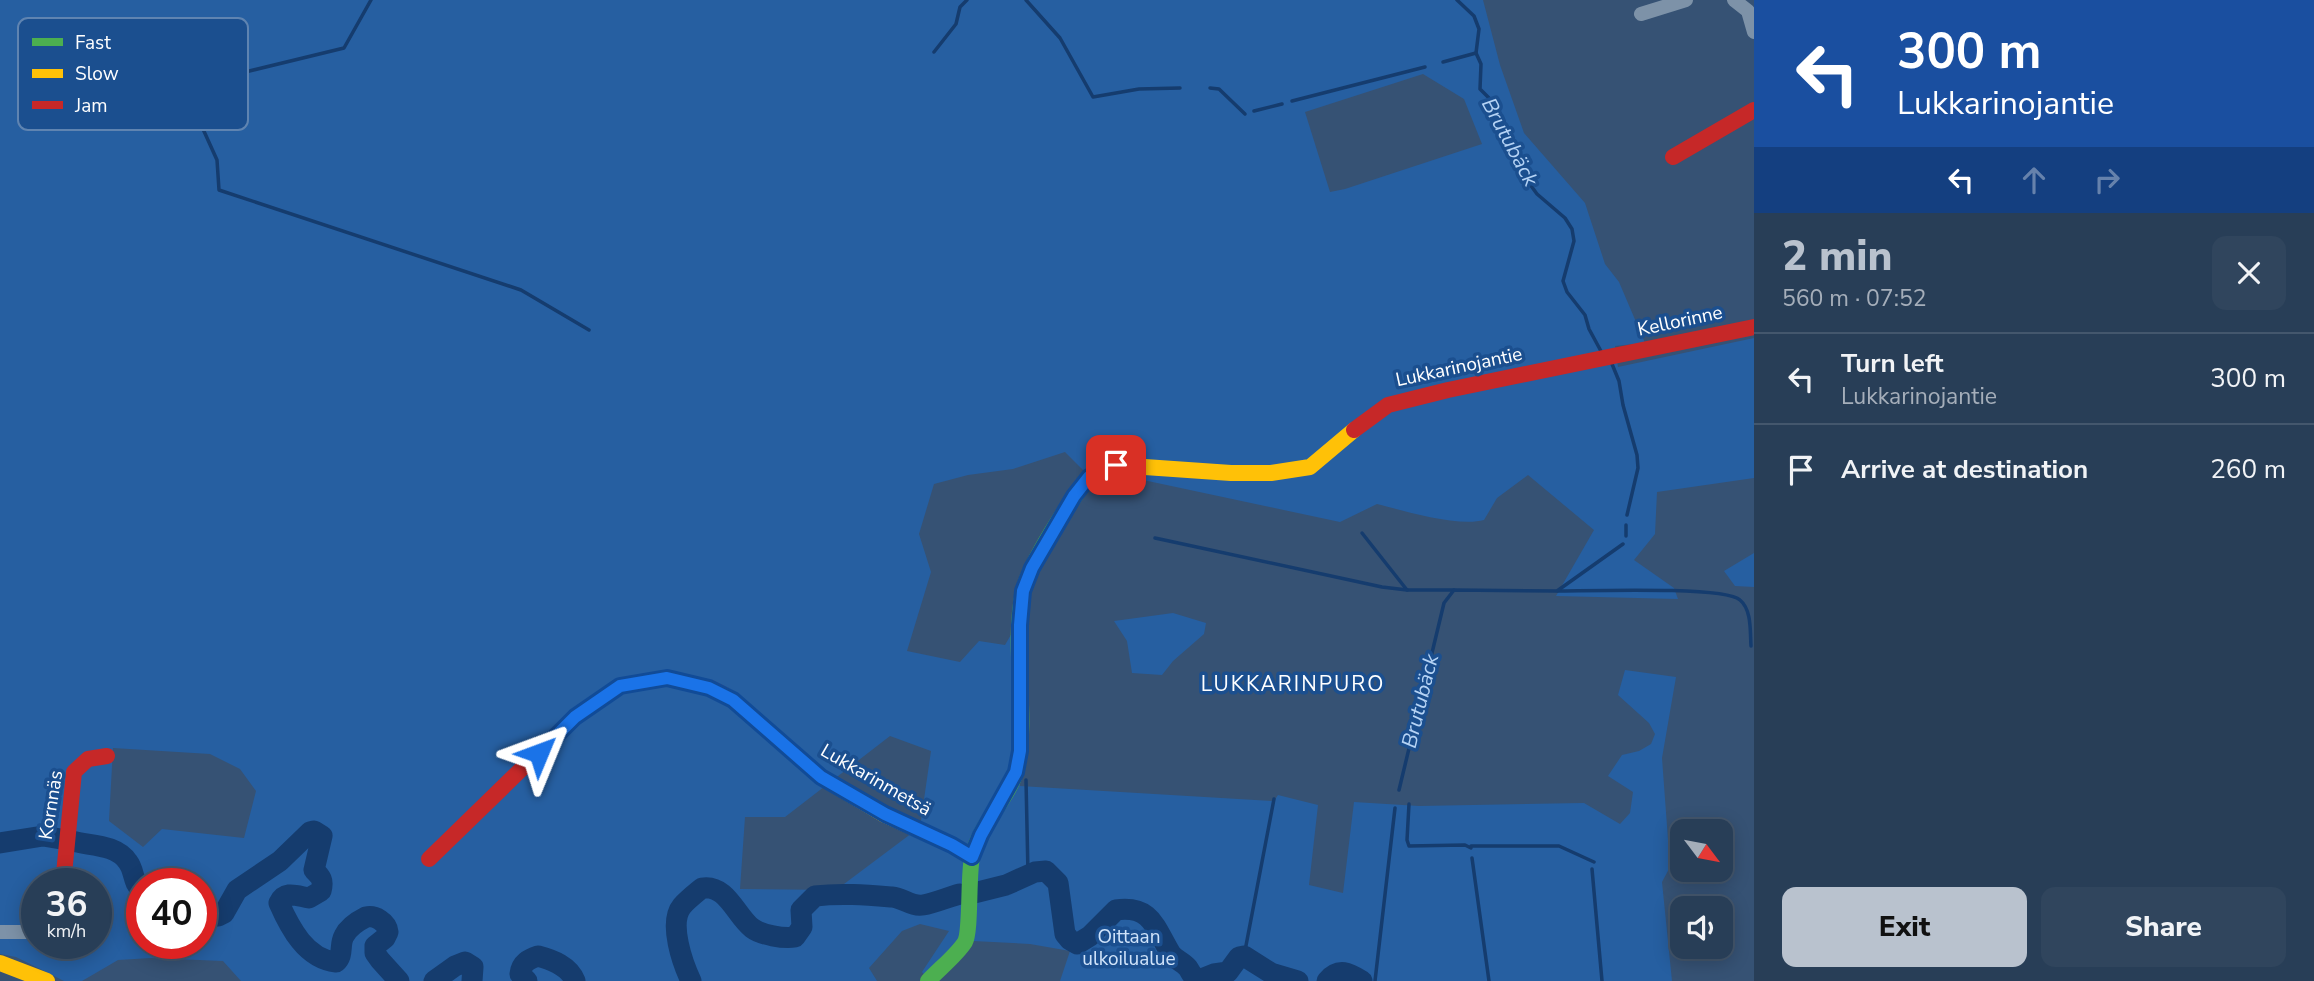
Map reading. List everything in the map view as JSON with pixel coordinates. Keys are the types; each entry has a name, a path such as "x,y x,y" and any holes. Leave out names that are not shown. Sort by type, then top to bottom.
{"street":[{"path":"1641,14 1686,0"},
{"path":"1734,0 1746,5 1754,32"},
{"path":"1673,157 1754,110"},
{"name":"Kellorinne","path":"1614,356 1754,327"},
{"name":"Lukkarinojantie","path":"928,981 967,941 972,857 981,835 1016,772 1020,751 1020,625 1023,591 1032,568 1074,496 1089,477 1116,465 1231,473 1271,473 1310,467 1367,419 1388,405 1614,356"},
{"name":"Lukkarinmetsä","path":"429,859 575,717 620,686 667,678 709,688 733,700 821,777 885,814 972,857"},
{"name":"Kornnäs","path":"65,868 74,772 82,761 96,755 107,756"},
{"path":"0,932 21,932"},
{"path":"0,963 47,981"}],"green space":[{"name":"Oittaan ulkoilualue","path":"0,0 1483,0 1500,65 1524,133 1585,203 1605,264 1619,282 1645,343 1615,346 1618,367 1754,338 1754,478 1657,492 1655,534 1634,560 1674,588 1678,599 1556,596 1594,530 1528,475 1497,498 1484,520 1446,520 1377,504 1340,522 1115,474 1088,475 1065,452 1013,469 968,475 934,484 919,534 931,572 907,651 960,662 979,641 1005,645 1016,626 1016,773 1020,786 1274,801 1278,795 1318,805 1309,885 1343,893 1354,802 1419,806 1584,803 1620,824 1630,813 1633,792 1608,776 1622,755 1639,751 1651,744 1655,734 1649,723 1618,695 1625,670 1676,677 1662,758 1670,867 1662,882 1672,981 1060,981 1070,951 1030,944 973,941 927,978 922,972 949,931 920,924 902,931 869,968 877,981 241,981 223,961 175,959 217,959 217,868 126,868 126,959 134,959 118,960 82,981 64,981 16,957 0,954","holes":["1423,74 1464,99 1482,144 1330,192 1305,112","890,736 931,751 920,827 836,890 740,889 745,817 785,817","113,748 210,754 240,769 256,791 244,838 162,829 143,847 109,821"]},
{"path":"1754,553 1754,587 1735,586 1724,571"},
{"path":"1173,613 1206,623 1204,634 1173,661 1162,675 1132,673 1127,641 1114,621"}],"waterway":[{"path":"248,71 344,48 371,0"},
{"path":"934,52 956,24 960,7 967,0"},
{"path":"1026,0 1060,38 1093,97 1139,89 1180,88"},
{"name":"Brutubäck","path":"1457,0 1474,16 1479,29 1476,53 1481,64 1480,89 1491,100 1495,118 1505,130 1510,147 1529,183 1537,194 1565,218 1572,229 1574,241 1563,281 1567,292 1585,315 1602,353"},
{"path":"1443,62 1476,53"},
{"path":"1292,101 1425,67"},
{"path":"1210,88 1219,89 1245,114"},
{"path":"1254,111 1282,104"},
{"path":"203,130 217,160 219,190 521,290 589,330"},
{"name":"Brutubäck","path":"1612,364 1619,381 1637,455 1638,468 1627,515"},
{"name":"Brutubäck","path":"1626,525 1626,536"},
{"path":"1362,533 1407,590 1454,590"},
{"path":"1155,538 1382,587 1407,590"},
{"name":"Brutubäck","path":"1399,790 1444,603 1454,590 1557,591 1623,544"},
{"path":"1558,591 1683,591 1729,596 1740,600 1747,609 1751,646"},
{"path":"1026,780 1028,874"},
{"path":"1244,956 1274,799"},
{"name":"Brutubäck","path":"1409,804 1409,846 1465,845 1471,848"},
{"name":"Brutubäck","path":"1375,981 1395,808"},
{"path":"217,916 224,913 237,890 280,861 314,831 322,836 314,870 321,879 321,891 309,898 285,896 279,903 288,922 308,949 325,960 336,962 343,939 351,928 366,917 380,920 388,932 375,946 375,953 399,981"},
{"path":"0,843 43,836 61,839"},
{"path":"72,841 117,852 131,868"},
{"path":"1471,846 1559,846 1594,862"},
{"name":"Brutubäck","path":"1472,858 1489,981"},
{"path":"1592,869 1602,981"},
{"path":"974,893 1006,885 1035,872 1046,871 1058,883 1065,934 1077,944 1090,936 1116,910 1128,909 1138,911 1151,920 1171,954 1199,980 1228,972 1239,957 1244,956 1271,973 1298,981"},
{"path":"691,981 681,954 676,922 682,906 702,888 711,888 725,896 752,928 785,937 795,937 802,927 801,910 815,896 844,894 892,897 919,905 960,894"},
{"path":"527,981 520,974 522,967 538,956 565,968 575,981"},
{"path":"434,981 465,962 473,967 472,981"},
{"path":"1327,981 1340,973 1362,981"}],"traffic: fast":[{"path":"928,981 965,942 975,846 1008,790 1017,768 1021,725 1019,636 1023,592 1033,565 1051,533 1089,477"}],"traffic: slow":[{"path":"1089,477 1116,465 1231,473 1271,473 1310,467 1354,430"},
{"path":"724,695 821,777 885,815 952,845 972,857"},
{"path":"0,963 47,981"}],"traffic: jam":[{"path":"1673,157 1754,110"},
{"path":"1354,430 1388,405 1448,390 1754,327"},
{"path":"429,859 575,717 620,686 667,678 710,688 724,695"},
{"path":"65,868 74,772 88,759 107,756"}],"district":[{"name":"LUKKARINPURO","path":"1293,684"}],"route":[{"path":"539,753 575,717 620,686 667,678 709,688 733,700 821,777 885,814 972,857 981,835 1016,772 1020,751 1020,625 1023,591 1032,568 1074,496 1089,477 1116,465"}]}
